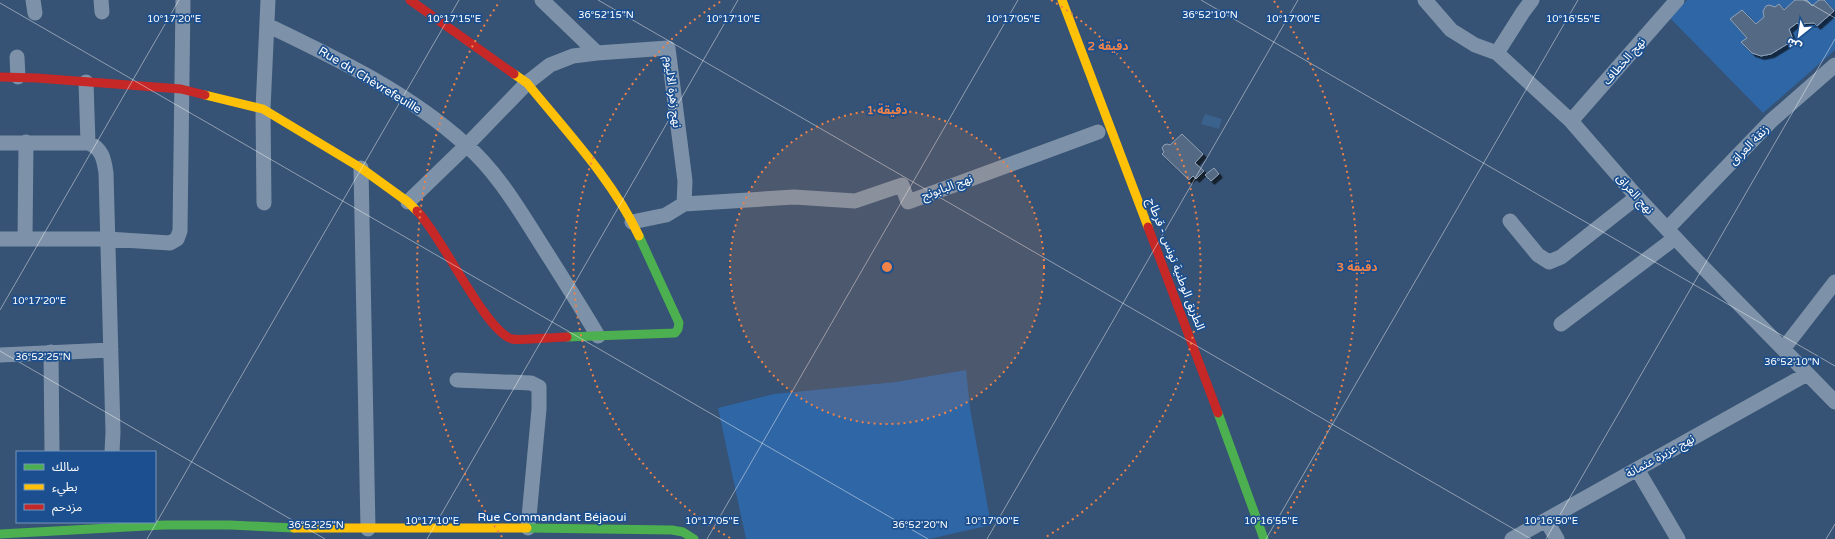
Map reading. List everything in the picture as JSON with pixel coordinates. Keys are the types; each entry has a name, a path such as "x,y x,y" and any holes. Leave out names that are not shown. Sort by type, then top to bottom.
{"street":[{"path":"0,239 107,239 170,243 177,239 180,231 183,0"},
{"path":"264,203 263,109 268,0"},
{"path":"0,77 18,77 181,90 263,109 362,168 408,202 422,216 439,240 487,317 495,328 504,335 513,339 675,333 678,329 679,323 632,222 600,174 527,84 423,7 410,0"},
{"path":"542,0 597,53"},
{"name":"الطريق الوطنية تونس - قرطاج","path":"1062,0 1195,348 1264,539"},
{"name":"نهج العراق","path":"1425,0 1451,30 1475,45 1497,53 1570,121 1671,234 1784,348 1835,402"},
{"path":"1497,53 1532,0"},
{"name":"نهج الخطاف","path":"1570,121 1677,0"},
{"name":"Rue du Chèvrefeuille","path":"267,25 320,50 379,83 415,105 467,145 505,188 569,287 598,336"},
{"name":"نهج زهرة الاليوم","path":"597,53 668,48 685,181 684,204"},
{"path":"408,202 527,84 550,65 573,56 597,53"},
{"path":"17,58 18,77"},
{"name":"زنقة العراق","path":"1560,324 1671,234 1771,122 1835,65"},
{"path":"86,82 88,143"},
{"name":"نهج البابونج","path":"684,204 794,197 855,201 902,185 908,202 1098,132"},
{"path":"25,238 26,142"},
{"path":"0,143 88,143 95,145 104,159 106,173 111,350 112,451"},
{"path":"362,168 368,529"},
{"path":"1510,221 1538,255 1549,262 1561,257 1637,197"},
{"path":"632,222 666,215 684,204"},
{"path":"1784,348 1835,282"},
{"path":"0,355 111,350"},
{"path":"51,352 52,451"},
{"name":"نهج عزيزة عثمانة","path":"1512,539 1807,374"},
{"path":"458,380 531,383 539,387 539,409 528,528"},
{"path":"1637,469 1678,539"},
{"path":"1546,520 1557,539"},
{"name":"Rue Commandant Béjaoui","path":"0,534 54,526 164,525 231,532 312,529 368,529 460,534 528,528 672,530 683,532 694,539"}],"shaded area":[{"path":"1687,0 1835,0 1835,50 1763,113 1670,18"},
{"path":"1205,114 1222,119 1219,129 1201,124"},
{"path":"966,370 970,408 991,525 929,539 746,539 718,408 774,394 896,382"}],"building":[{"path":"1795,0 1807,0 1812,6 1819,0 1824,0 1834,11 1817,26 1814,23 1797,23 1789,29 1792,37 1789,43 1771,54 1761,56 1752,53 1741,42 1747,38 1730,19 1742,10 1756,24 1764,17 1763,11 1766,6 1769,5 1775,7 1779,4 1784,10"},
{"path":"1182,134 1203,154 1195,163 1204,171 1196,179 1193,176 1189,180 1162,154 1164,152 1162,148 1164,145 1170,145"},
{"path":"1214,168 1219,174 1211,181 1205,175"}],"traffic: fast":[{"path":"567,337 675,333 678,329 679,323 639,236"},
{"path":"1218,413 1264,539"},
{"path":"0,534 164,525 230,525 294,528"},
{"path":"527,528 672,530 683,532 694,539"}],"traffic: slow":[{"path":"1062,0 1148,227"},
{"path":"514,74 527,83 588,156 616,195 639,236"},
{"path":"205,95 263,109 361,168 408,202 417,211"},
{"path":"294,528 527,528"}],"traffic: jam":[{"path":"410,0 514,74"},
{"path":"0,77 37,78 181,89 205,95"},
{"path":"417,211 439,240 477,302 489,319 501,332 512,339 567,337"},
{"path":"1148,227 1218,413"}]}
